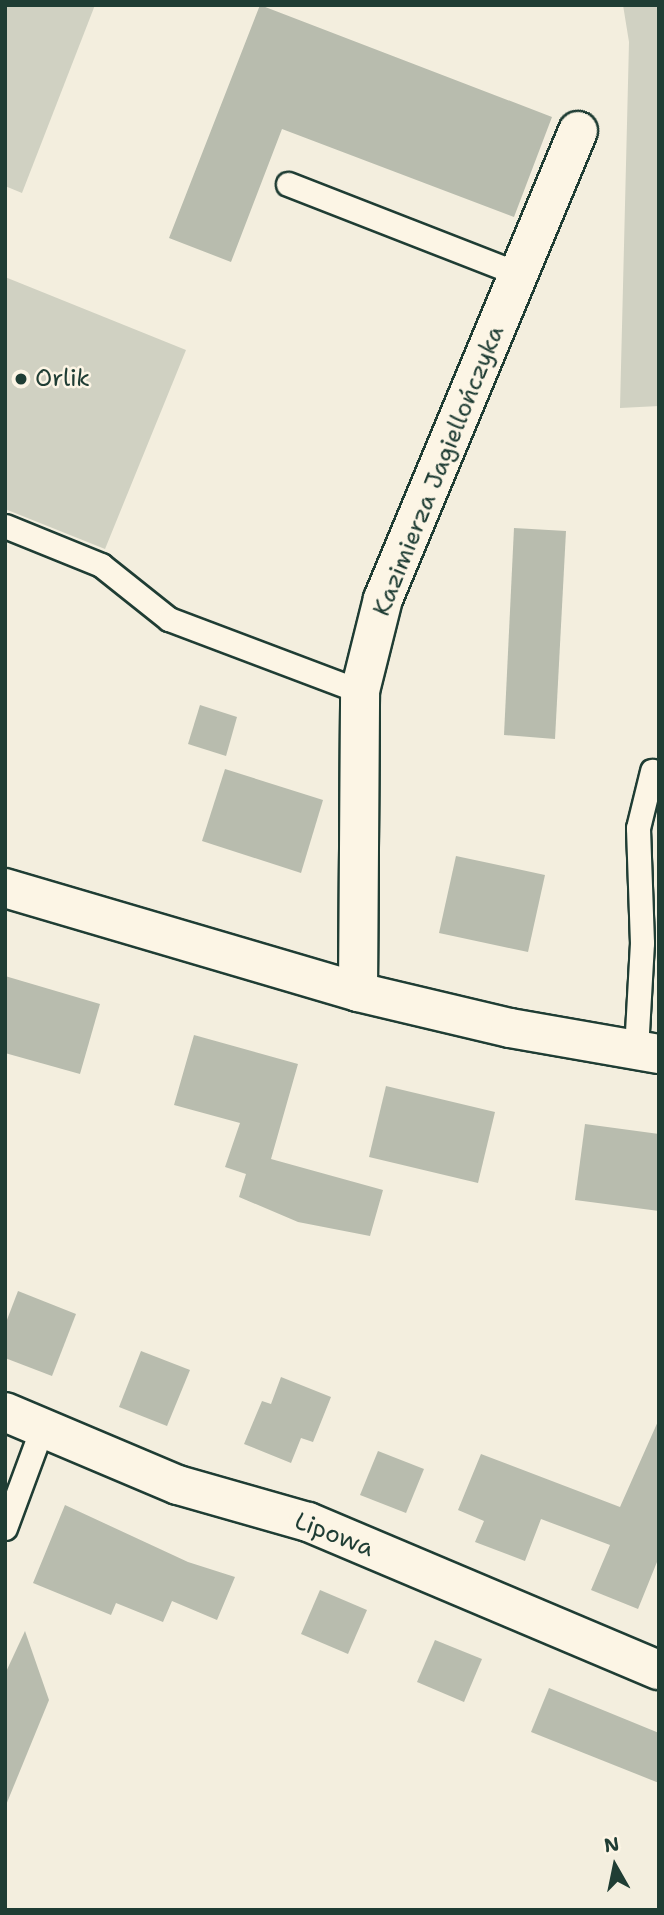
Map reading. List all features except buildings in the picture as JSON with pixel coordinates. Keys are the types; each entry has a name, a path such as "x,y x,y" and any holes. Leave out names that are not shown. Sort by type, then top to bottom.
{"street":[{"name":"Kazimierza Jagiellończyka","path":"358,992 360,691 383,599 578,131"},
{"path":"5,888 358,992 510,1028 648,1052"},
{"name":"Lipowa","path":"5,1412 177,1485 308,1522 659,1670"}],"lane":[{"path":"288,184 519,274"},
{"path":"5,526 101,565 169,619 360,691"},
{"path":"648,1052 638,828 652,771"},
{"path":"5,1528 42,1428"}],"shaded area":[{"path":"5,5 95,5 22,193 5,186"},
{"path":"623,5 659,5 659,406 620,408 629,42"},
{"path":"5,277 186,350 105,549 5,509"}],"place":[{"name":"Orlik","path":"21,379"}]}
